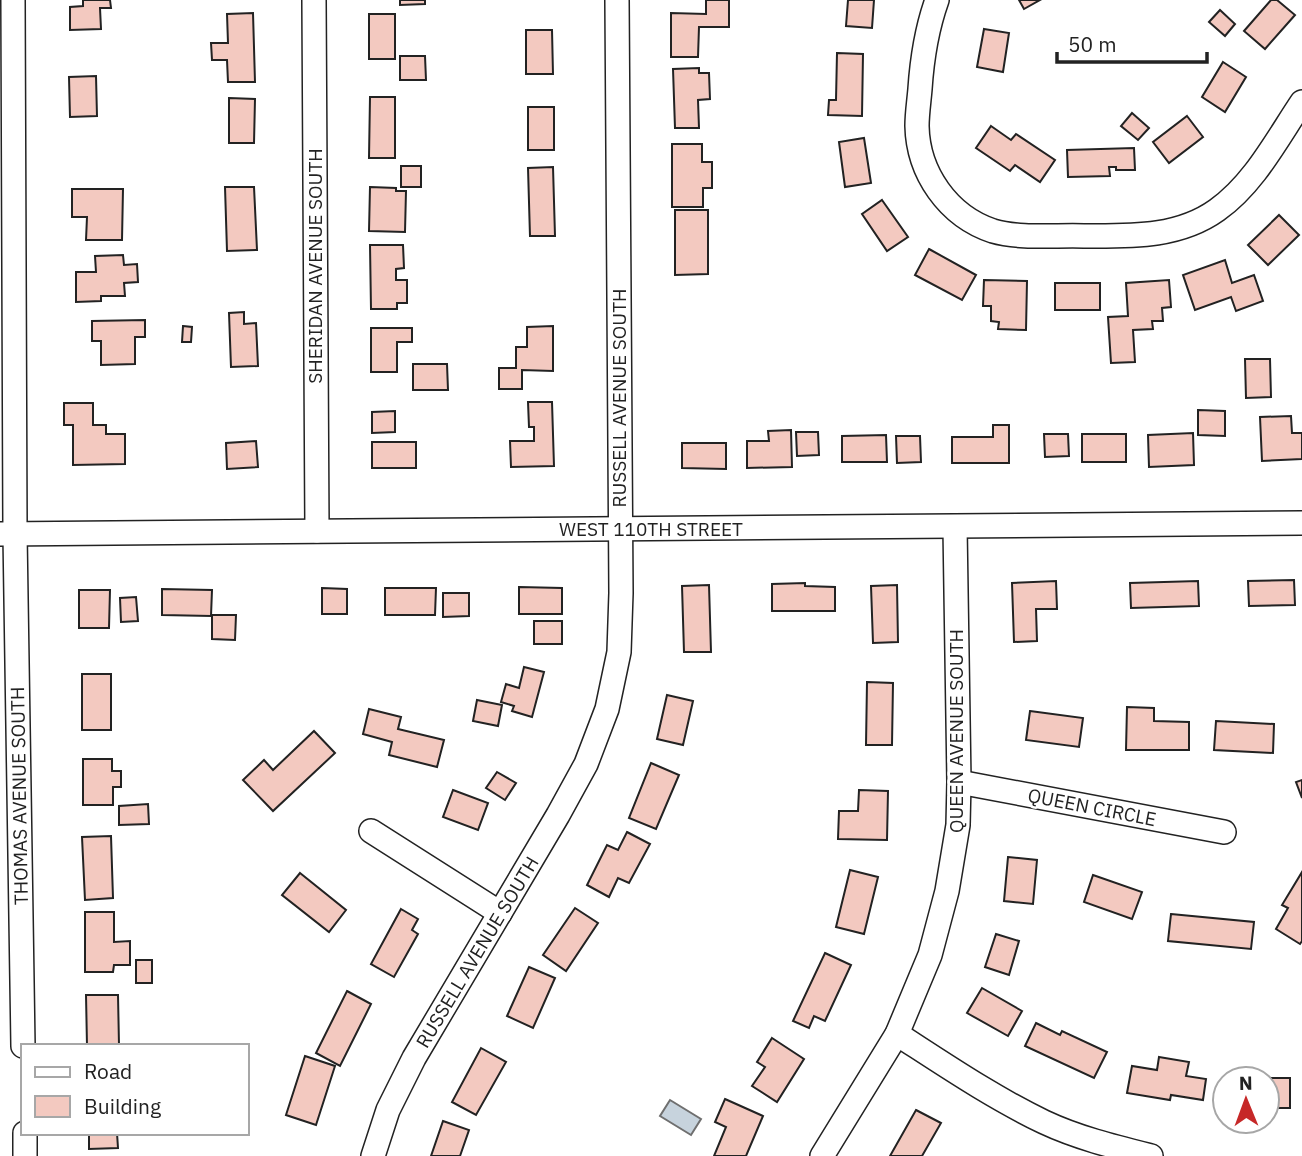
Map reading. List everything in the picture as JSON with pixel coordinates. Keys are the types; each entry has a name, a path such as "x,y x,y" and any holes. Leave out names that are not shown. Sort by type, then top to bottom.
{"street":[{"name":"THOMAS AVENUE SOUTH","path":"13,0 7,534 23,1044"},
{"name":"SHERIDAN AVENUE SOUTH","path":"314,0 317,531"},
{"name":"RUSSELL AVENUE SOUTH","path":"373,1156 388,1110 414,1058 586,764 607,709 619,652 621,593 617,0"},
{"path":"937,0 921,69 917,126 921,154 931,180 947,203 969,220 995,231 1022,235 1132,236 1161,233 1190,225 1215,212 1238,194 1302,102"},
{"name":"WEST 110TH STREET","path":"7,534 1302,523"},
{"name":"QUEEN AVENUE SOUTH","path":"822,1156 897,1034 930,955 947,891 958,825 959,782 955,527"},
{"name":"QUEEN CIRCLE","path":"959,782 1224,832"},
{"path":"371,831 500,913"},
{"path":"897,1034 992,1095 1046,1123 1107,1145 1151,1156"},
{"path":"25,1135 25,1156"}],"shaded area":[{"path":"670,1100 701,1119 691,1135 660,1116"}],"building":[{"path":"83,0 110,0 111,8 100,8 101,29 70,30 70,7 83,6"},
{"path":"400,0 425,0 425,4 400,5"},
{"path":"706,0 729,0 729,27 699,27 698,57 671,57 671,13 706,14"},
{"path":"848,0 874,0 872,28 846,26"},
{"path":"1019,0 1040,0 1024,9"},
{"path":"1271,0 1277,0 1295,15 1265,49 1244,31"},
{"path":"1220,10 1235,24 1225,36 1209,22"},
{"path":"253,13 255,82 228,82 227,60 212,60 211,43 228,43 227,14"},
{"path":"369,14 395,14 395,59 369,59"},
{"path":"984,29 1009,33 1003,72 977,67"},
{"path":"526,30 552,30 553,74 526,74"},
{"path":"837,53 863,54 862,116 828,115 829,100 836,100"},
{"path":"400,56 425,56 426,80 400,80"},
{"path":"1223,62 1246,77 1225,112 1202,97"},
{"path":"699,68 699,73 709,73 710,99 698,100 699,128 675,128 673,69"},
{"path":"96,76 97,116 70,117 69,77"},
{"path":"370,97 395,97 395,158 369,158"},
{"path":"229,98 255,99 254,143 229,143"},
{"path":"528,107 554,107 554,150 528,150"},
{"path":"1132,113 1149,128 1138,140 1121,126"},
{"path":"1187,116 1203,137 1169,163 1153,142"},
{"path":"991,126 1011,140 1016,134 1055,160 1040,182 1015,165 1010,171 976,148"},
{"path":"864,138 871,183 845,187 839,142"},
{"path":"672,144 702,144 702,162 712,162 712,188 703,188 703,207 672,207"},
{"path":"1134,148 1135,170 1116,170 1116,167 1109,167 1110,176 1068,177 1067,150"},
{"path":"401,166 421,166 421,187 401,187"},
{"path":"553,167 555,236 530,236 528,168"},
{"path":"225,187 254,187 257,250 227,251"},
{"path":"370,187 406,191 405,232 369,231"},
{"path":"72,189 123,189 122,240 86,240 87,217 72,217"},
{"path":"882,200 908,237 887,251 862,214"},
{"path":"675,210 708,210 708,274 675,275"},
{"path":"1279,215 1299,235 1268,265 1248,245"},
{"path":"370,245 403,245 404,268 396,269 396,280 407,280 407,303 397,303 397,309 371,309"},
{"path":"929,249 976,275 962,300 915,275"},
{"path":"123,255 124,265 137,264 138,282 124,283 125,296 101,296 101,301 76,302 76,272 96,272 95,256"},
{"path":"1225,260 1232,283 1254,275 1263,301 1236,311 1231,297 1195,310 1183,275"},
{"path":"984,280 1027,281 1026,330 998,329 999,322 991,321 991,306 983,306"},
{"path":"1169,280 1171,307 1162,308 1163,321 1152,321 1153,329 1133,330 1135,362 1111,363 1108,317 1128,316 1126,283"},
{"path":"1055,283 1100,283 1100,310 1055,310"},
{"path":"244,312 244,324 256,323 258,366 231,367 229,313"},
{"path":"145,320 145,337 135,337 135,364 101,365 101,341 92,341 92,321"},
{"path":"183,326 192,327 191,342 182,342"},
{"path":"553,326 553,371 522,370 522,389 499,389 499,368 516,368 516,347 527,347 527,327"},
{"path":"371,328 412,328 412,342 397,342 397,372 371,372"},
{"path":"1245,359 1270,359 1271,397 1246,398"},
{"path":"413,364 447,364 448,390 413,390"},
{"path":"528,402 552,402 554,466 511,467 510,441 534,441 534,427 529,427"},
{"path":"64,403 93,403 93,425 106,425 106,434 125,434 125,464 73,465 73,425 64,425"},
{"path":"1198,410 1225,411 1225,436 1198,435"},
{"path":"395,411 395,432 372,433 372,412"},
{"path":"1291,416 1292,433 1302,433 1302,459 1262,461 1260,417"},
{"path":"993,425 1009,425 1009,463 952,463 952,437 993,437"},
{"path":"791,430 792,467 747,468 747,441 769,441 768,431"},
{"path":"796,432 818,432 819,455 797,456"},
{"path":"1193,433 1194,465 1149,467 1148,435"},
{"path":"1044,434 1068,434 1069,456 1045,457"},
{"path":"1082,434 1126,434 1126,462 1082,462"},
{"path":"886,435 887,462 842,462 842,436"},
{"path":"896,436 920,436 921,462 897,463"},
{"path":"256,441 258,467 227,469 226,443"},
{"path":"372,442 416,442 416,468 372,468"},
{"path":"682,443 726,443 726,469 682,468"},
{"path":"1294,580 1295,605 1249,606 1248,581"},
{"path":"1056,581 1057,609 1036,609 1037,641 1014,642 1012,583"},
{"path":"1198,581 1199,606 1131,608 1130,583"},
{"path":"805,583 805,586 835,587 835,611 772,611 772,584"},
{"path":"709,585 711,652 684,652 682,586"},
{"path":"897,585 898,642 873,643 871,586"},
{"path":"519,587 562,588 562,614 519,614"},
{"path":"322,588 347,589 347,614 322,614"},
{"path":"385,588 436,588 435,615 385,615"},
{"path":"162,589 212,590 211,616 162,615"},
{"path":"79,590 110,590 109,628 79,628"},
{"path":"443,593 469,593 469,616 443,617"},
{"path":"136,597 138,621 121,622 120,598"},
{"path":"212,615 236,615 235,640 212,639"},
{"path":"534,621 562,621 562,644 534,644"},
{"path":"524,667 544,672 532,717 512,711 514,706 501,702 506,684 519,688"},
{"path":"82,674 111,674 111,730 82,730"},
{"path":"867,682 893,683 892,745 866,745"},
{"path":"667,695 693,701 683,745 657,739"},
{"path":"477,700 502,705 498,726 473,721"},
{"path":"1127,707 1154,708 1154,721 1189,722 1189,750 1126,750"},
{"path":"369,709 401,717 398,729 444,740 437,767 389,755 392,742 363,734"},
{"path":"1030,711 1083,718 1079,747 1026,740"},
{"path":"1216,721 1274,724 1273,753 1214,750"},
{"path":"314,731 335,753 273,811 243,780 264,760 273,770"},
{"path":"83,759 112,759 112,771 121,771 121,787 113,787 113,805 83,805"},
{"path":"651,763 679,775 656,829 629,818"},
{"path":"497,772 516,783 505,800 486,788"},
{"path":"1302,780 1302,798 1296,782"},
{"path":"453,790 488,803 478,830 443,817"},
{"path":"859,790 888,791 887,840 838,839 839,811 858,811"},
{"path":"148,804 149,824 119,825 119,806"},
{"path":"627,832 650,844 629,883 618,878 609,897 587,885 607,845 618,850"},
{"path":"111,836 113,898 85,900 82,837"},
{"path":"1008,857 1037,860 1033,904 1004,901"},
{"path":"850,870 878,877 864,934 836,927"},
{"path":"1302,872 1300,944 1276,929 1288,908 1282,905"},
{"path":"300,873 346,910 329,932 282,895"},
{"path":"1093,875 1142,892 1132,919 1084,902"},
{"path":"575,908 598,923 566,971 543,955"},
{"path":"401,909 418,919 412,930 418,934 394,977 371,964"},
{"path":"85,912 114,912 114,942 130,941 130,965 114,965 113,972 85,972"},
{"path":"1171,914 1254,922 1251,949 1168,941"},
{"path":"996,934 1019,941 1009,975 985,967"},
{"path":"825,953 851,965 825,1021 814,1016 809,1028 793,1021"},
{"path":"136,960 152,960 152,983 136,983"},
{"path":"529,967 555,978 533,1028 507,1016"},
{"path":"982,988 1022,1011 1008,1036 967,1013"},
{"path":"347,991 371,1004 340,1066 316,1053"},
{"path":"86,995 118,995 119,1044 87,1044"},
{"path":"1036,1023 1060,1035 1062,1031 1107,1052 1094,1078 1025,1046"},
{"path":"772,1038 804,1059 777,1102 752,1086 765,1067 757,1062"},
{"path":"481,1048 506,1062 476,1115 452,1102"},
{"path":"305,1056 335,1066 316,1125 286,1115"},
{"path":"1159,1057 1189,1062 1186,1076 1206,1079 1203,1100 1171,1095 1170,1100 1127,1093 1132,1066 1157,1070"},
{"path":"1281,1078 1290,1078 1290,1108 1281,1108"},
{"path":"725,1099 763,1116 746,1156 714,1156 726,1127 715,1122"},
{"path":"916,1110 941,1123 922,1156 890,1156"},
{"path":"443,1121 469,1130 460,1156 431,1156"},
{"path":"89,1135 117,1135 118,1148 89,1149"}]}
